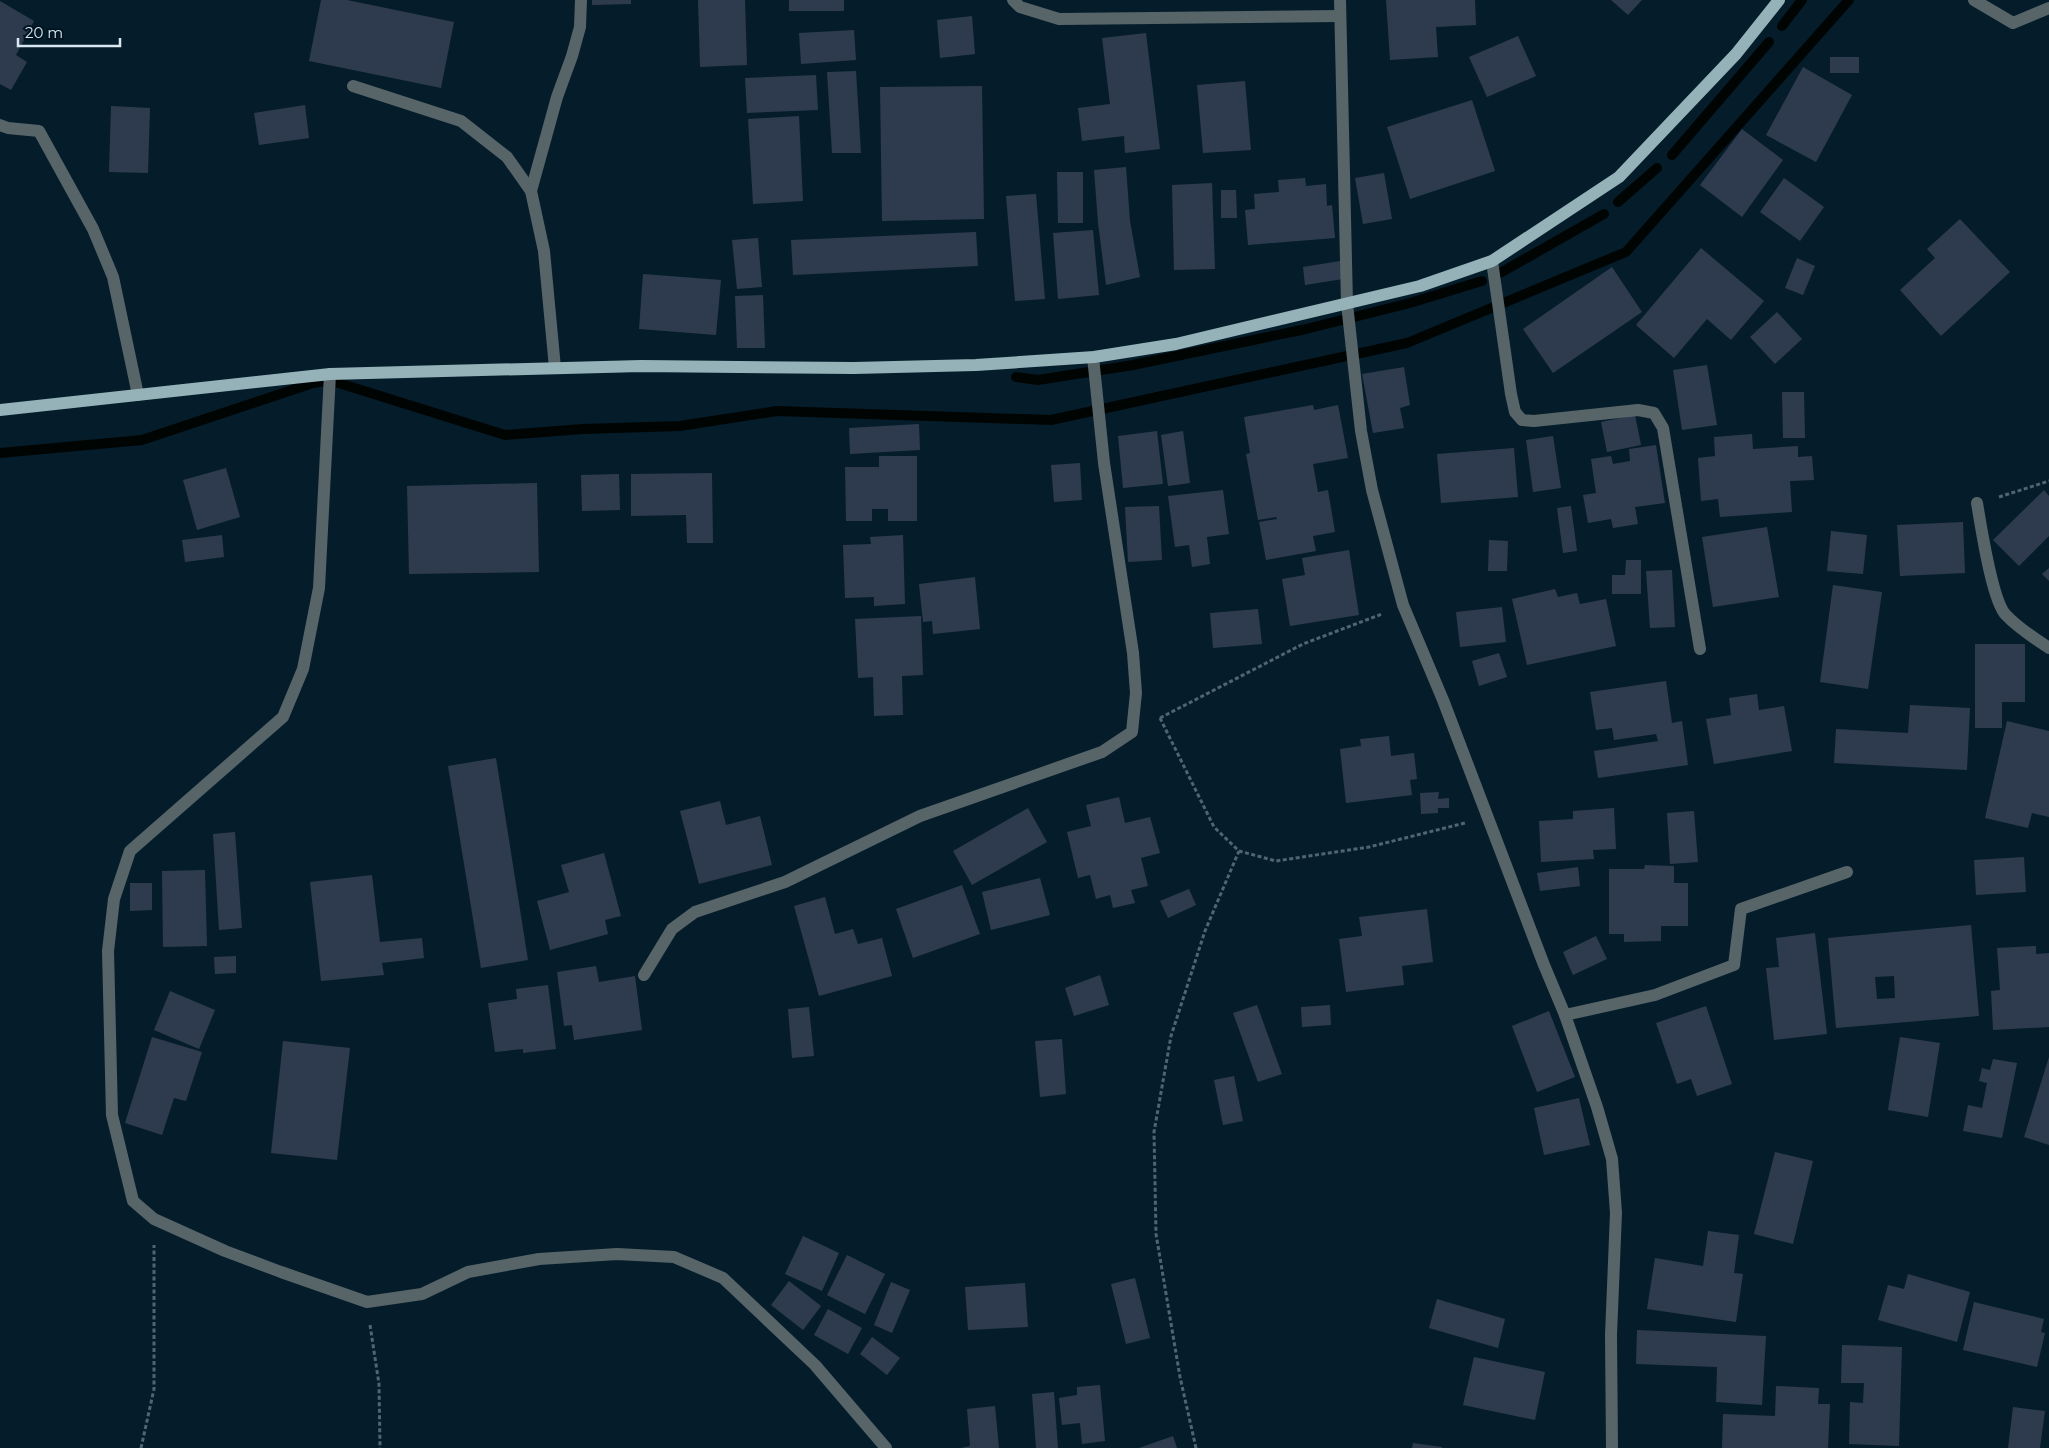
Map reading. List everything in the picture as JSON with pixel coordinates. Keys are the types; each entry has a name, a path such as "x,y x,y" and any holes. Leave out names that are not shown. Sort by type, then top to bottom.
{"main road":[{"path":"0,410 330,374 650,366 854,368 976,365 1093,357 1176,344 1420,286 1492,261 1619,177 1736,54 1779,0"}],"street":[{"path":"532,192 557,97 580,27 580,0"},
{"path":"1013,0 1020,8 1059,19 1340,16"},
{"path":"1340,0 1346,304 1360,431 1372,490 1403,605 1444,700 1565,1015 1597,1108 1612,1159 1616,1214 1611,1335 1612,1448"},
{"path":"1974,0 2013,23 2049,8"},
{"path":"353,86 461,121 507,158 532,192 544,251 555,368"},
{"path":"0,125 8,128 38,131 89,222 113,277 138,395"},
{"path":"1492,261 1511,394 1515,412 1522,420 1534,421 1638,410 1654,413 1664,428 1700,649"},
{"path":"644,975 672,929 695,912 785,882 920,816 1102,752 1132,732 1136,693 1133,661 1104,464 1093,357"},
{"path":"330,374 319,588 303,669 283,717 130,851 114,899 108,951 112,1116 133,1201 154,1219 281,1272 367,1302 422,1294 468,1272 539,1259 617,1254 674,1257 723,1278 815,1365 886,1448"},
{"path":"1977,503 1994,586 2004,614 2024,631 2049,648"},
{"path":"1565,1015 1655,995 1734,965 1741,909 1847,872"}],"path":[{"path":"1977,503 2049,481"},
{"path":"1132,732 1303,644 1403,605"},
{"path":"1160,718 1214,827 1239,851 1276,861 1369,847 1488,817"},
{"path":"1196,1448 1180,1377 1156,1234 1154,1132 1171,1036 1205,931 1239,851"},
{"path":"140,1448 154,1389 154,1219"},
{"path":"367,1302 379,1384 380,1448"}],"building":[{"path":"321,0 347,0 454,22 441,88 309,61"},
{"path":"592,0 631,0 631,4 592,5"},
{"path":"698,0 745,0 747,65 700,67"},
{"path":"789,0 844,0 844,11 789,11"},
{"path":"1386,0 1475,0 1476,25 1436,27 1438,57 1390,60"},
{"path":"1611,0 1642,0 1628,15"},
{"path":"0,1 34,21 16,55 27,62 11,90 0,84"},
{"path":"972,16 975,54 940,58 937,20"},
{"path":"854,30 856,60 801,64 799,33"},
{"path":"1146,33 1160,149 1125,153 1124,136 1082,141 1078,108 1110,104 1102,38"},
{"path":"1518,36 1536,76 1487,97 1469,57"},
{"path":"1830,57 1859,57 1859,73 1830,73"},
{"path":"1803,67 1852,95 1816,162 1766,135"},
{"path":"856,71 861,153 832,153 827,72"},
{"path":"816,75 818,110 747,113 745,78"},
{"path":"1245,81 1251,150 1203,153 1197,85"},
{"path":"982,86 984,219 882,221 880,87"},
{"path":"1472,100 1495,171 1410,199 1387,127"},
{"path":"305,105 309,138 259,145 254,113"},
{"path":"111,106 150,108 148,173 109,172"},
{"path":"799,116 803,201 753,204 748,119"},
{"path":"1742,129 1783,160 1742,217 1700,185"},
{"path":"1126,167 1130,221 1140,277 1106,285 1098,223 1094,170"},
{"path":"1057,172 1083,172 1083,223 1058,223"},
{"path":"1384,173 1392,219 1363,224 1355,178"},
{"path":"1305,178 1306,186 1326,184 1327,206 1332,205 1335,238 1248,245 1245,210 1255,209 1254,194 1279,192 1278,180"},
{"path":"1784,178 1824,207 1800,241 1760,212"},
{"path":"1212,183 1215,269 1174,270 1172,185"},
{"path":"1221,190 1236,190 1237,218 1221,218"},
{"path":"1036,194 1045,299 1015,301 1006,196"},
{"path":"1960,219 2010,272 1941,336 1900,290 1935,258 1927,249"},
{"path":"1093,230 1099,295 1058,299 1053,233"},
{"path":"976,232 978,266 793,275 791,240"},
{"path":"758,238 762,287 737,289 732,240"},
{"path":"1701,248 1764,301 1731,340 1707,319 1674,358 1636,325"},
{"path":"1797,258 1815,266 1803,295 1785,288"},
{"path":"1340,261 1343,279 1305,285 1303,267"},
{"path":"1612,267 1642,312 1553,373 1523,329"},
{"path":"643,274 721,280 716,335 639,329"},
{"path":"763,295 765,348 737,348 735,296"},
{"path":"1777,312 1802,339 1775,364 1750,337"},
{"path":"1707,365 1717,425 1682,430 1673,370"},
{"path":"1404,367 1410,405 1400,408 1404,428 1373,433 1362,374"},
{"path":"1782,392 1804,392 1805,438 1783,438"},
{"path":"1313,405 1314,410 1338,405 1348,458 1313,464 1318,492 1328,490 1335,532 1313,536 1316,551 1266,560 1259,522 1277,519 1276,517 1258,520 1246,454 1250,453 1244,417"},
{"path":"1635,415 1641,445 1607,452 1601,422"},
{"path":"919,424 920,450 850,454 849,428"},
{"path":"1157,431 1163,484 1123,488 1118,436"},
{"path":"1183,431 1190,483 1168,486 1161,435"},
{"path":"1752,434 1753,449 1798,446 1798,457 1812,456 1814,480 1790,481 1792,512 1720,517 1718,499 1701,501 1698,458 1715,456 1714,437"},
{"path":"1553,436 1561,488 1533,492 1526,440"},
{"path":"1656,445 1665,503 1635,507 1638,524 1613,528 1611,519 1588,523 1583,495 1596,493 1591,459 1611,456 1613,464 1630,461 1629,449"},
{"path":"1514,448 1518,497 1441,503 1437,454"},
{"path":"879,456 917,456 917,521 888,521 888,509 872,509 872,521 846,521 845,467 879,467"},
{"path":"1080,463 1082,500 1054,502 1051,465"},
{"path":"226,468 240,517 197,530 183,480"},
{"path":"712,473 713,543 687,543 686,515 631,516 631,474"},
{"path":"619,474 620,510 582,511 581,475"},
{"path":"537,483 539,572 409,574 407,486"},
{"path":"1223,490 1229,534 1207,537 1210,564 1192,567 1189,545 1175,547 1168,496"},
{"path":"2044,490 2049,496 2049,536 2019,566 1993,540"},
{"path":"1159,506 1162,560 1128,562 1125,507"},
{"path":"1571,506 1577,551 1563,553 1557,508"},
{"path":"1963,522 1965,573 1900,576 1897,525"},
{"path":"1767,527 1779,597 1713,607 1702,537"},
{"path":"1831,531 1867,535 1863,574 1827,571"},
{"path":"222,535 224,557 185,562 182,540"},
{"path":"903,535 905,604 874,606 874,597 845,598 843,545 871,544 870,537"},
{"path":"1489,540 1508,541 1507,571 1488,571"},
{"path":"1349,550 1359,615 1290,626 1282,579 1305,575 1302,558"},
{"path":"1626,560 1641,560 1641,594 1612,594 1612,575 1625,575"},
{"path":"2049,568 2049,581 2042,574"},
{"path":"1672,570 1675,627 1650,628 1646,571"},
{"path":"975,577 980,629 933,634 932,621 923,622 919,584"},
{"path":"1833,585 1882,592 1868,689 1820,682"},
{"path":"1555,589 1558,597 1577,593 1580,604 1606,599 1616,646 1527,665 1512,599"},
{"path":"1502,607 1506,642 1460,647 1456,612"},
{"path":"1258,609 1262,644 1213,648 1210,613"},
{"path":"921,616 923,675 902,676 903,715 874,716 873,677 858,678 855,619"},
{"path":"1975,644 2025,644 2025,702 2002,702 2002,728 1975,728"},
{"path":"1499,653 1507,677 1479,686 1472,661"},
{"path":"1666,681 1672,723 1682,721 1688,765 1598,778 1594,751 1658,741 1656,734 1614,740 1612,728 1596,730 1590,692"},
{"path":"1757,694 1759,710 1784,706 1792,751 1714,764 1706,719 1731,715 1729,698"},
{"path":"1910,705 1970,708 1967,770 1834,763 1836,729 1908,733"},
{"path":"2007,721 2049,731 2049,817 2032,813 2028,828 1985,818"},
{"path":"1389,736 1391,756 1414,753 1417,779 1410,780 1412,795 1346,803 1340,749 1361,746 1360,739"},
{"path":"496,758 528,960 481,968 448,766"},
{"path":"1439,792 1438,799 1449,798 1449,808 1438,808 1438,813 1421,814 1420,793"},
{"path":"1119,797 1125,823 1150,817 1160,853 1141,858 1148,886 1131,890 1135,903 1113,908 1110,895 1096,899 1090,875 1078,878 1067,832 1091,826 1086,805"},
{"path":"720,801 726,825 760,816 772,865 699,884 680,811"},
{"path":"1028,808 1047,842 972,885 953,851"},
{"path":"1614,808 1616,849 1593,850 1594,859 1541,862 1539,821 1573,819 1573,811"},
{"path":"1694,811 1698,862 1670,864 1667,813"},
{"path":"235,832 242,928 219,930 213,834"},
{"path":"604,853 621,916 605,920 608,934 550,950 537,901 569,892 561,865"},
{"path":"2024,857 2026,892 1976,895 1974,860"},
{"path":"1645,865 1674,866 1674,883 1688,883 1688,926 1661,926 1661,941 1624,942 1624,934 1609,934 1609,869 1644,869"},
{"path":"1578,867 1580,886 1540,891 1537,873"},
{"path":"205,870 207,946 163,947 162,871"},
{"path":"372,875 380,942 422,938 424,958 382,963 384,975 321,981 310,882"},
{"path":"1040,878 1050,915 991,930 982,892"},
{"path":"130,883 152,883 152,910 130,911"},
{"path":"962,885 980,934 913,958 896,909"},
{"path":"1189,889 1196,905 1168,918 1160,901"},
{"path":"825,897 835,934 853,929 858,944 882,938 892,976 819,996 794,906"},
{"path":"1427,909 1433,962 1402,966 1404,985 1346,992 1339,939 1362,936 1359,917"},
{"path":"1971,925 1979,1016 1836,1028 1828,938","holes":["1894,976 1895,998 1877,999 1875,977"]},
{"path":"1815,933 1827,1034 1774,1040 1766,968 1779,967 1776,938"},
{"path":"1596,936 1607,959 1573,975 1563,952"},
{"path":"2036,946 2036,954 2049,953 2049,1027 1993,1030 1991,991 2000,990 1997,948"},
{"path":"236,956 236,973 215,974 214,957"},
{"path":"596,966 599,982 635,976 642,1030 574,1040 572,1025 564,1026 557,972"},
{"path":"1100,975 1109,1005 1074,1016 1065,988"},
{"path":"548,985 556,1049 523,1053 523,1049 495,1052 488,1003 517,999 516,989"},
{"path":"170,991 215,1010 199,1049 154,1030"},
{"path":"1257,1005 1282,1074 1258,1082 1233,1013"},
{"path":"1330,1005 1331,1025 1302,1027 1301,1007"},
{"path":"1706,1006 1732,1084 1697,1096 1691,1079 1677,1084 1656,1023"},
{"path":"809,1007 814,1056 792,1058 788,1009"},
{"path":"1549,1011 1575,1077 1537,1092 1512,1026"},
{"path":"152,1037 202,1052 186,1101 174,1098 162,1135 125,1123"},
{"path":"1900,1037 1940,1043 1928,1117 1888,1110"},
{"path":"1062,1039 1066,1094 1040,1097 1035,1041"},
{"path":"283,1041 350,1048 337,1160 271,1153"},
{"path":"2049,1057 2049,1145 2024,1137"},
{"path":"1993,1059 2017,1063 2002,1138 1963,1131 1968,1105 1982,1108 1987,1083 1979,1081 1982,1068 1990,1070"},
{"path":"1234,1076 1243,1121 1223,1125 1214,1080"},
{"path":"1579,1098 1590,1145 1544,1155 1534,1108"},
{"path":"1775,1152 1813,1161 1793,1244 1754,1234"},
{"path":"1708,1231 1739,1235 1734,1273 1743,1274 1736,1322 1647,1309 1655,1258 1703,1266"},
{"path":"803,1236 839,1253 822,1291 785,1274"},
{"path":"847,1255 885,1274 865,1314 827,1295"},
{"path":"1908,1274 1970,1292 1957,1342 1878,1320 1888,1285 1904,1289"},
{"path":"1135,1278 1150,1338 1126,1344 1111,1284"},
{"path":"789,1281 821,1306 803,1330 771,1305"},
{"path":"891,1282 910,1290 892,1333 874,1325"},
{"path":"1025,1283 1028,1327 968,1330 965,1287"},
{"path":"1437,1299 1505,1319 1498,1348 1429,1328"},
{"path":"1974,1302 2044,1319 2041,1332 2045,1333 2037,1367 1963,1350"},
{"path":"828,1309 862,1328 848,1354 814,1335"},
{"path":"1637,1330 1766,1336 1762,1405 1716,1402 1717,1367 1636,1364"},
{"path":"872,1337 900,1358 887,1375 860,1354"},
{"path":"1842,1345 1902,1347 1899,1446 1849,1444 1850,1402 1863,1403 1864,1383 1841,1383"},
{"path":"1474,1357 1545,1372 1535,1420 1463,1405"},
{"path":"1100,1385 1105,1441 1082,1444 1080,1423 1062,1425 1059,1398 1077,1395 1077,1387"},
{"path":"1776,1386 1819,1388 1818,1404 1830,1404 1828,1448 1722,1448 1723,1414 1775,1416"},
{"path":"1054,1392 1058,1448 1036,1448 1032,1394"},
{"path":"995,1406 999,1448 961,1448 970,1446 967,1409"},
{"path":"2013,1407 2045,1411 2040,1448 2008,1448"},
{"path":"1173,1436 1177,1448 1139,1448"},
{"path":"1413,1443 1442,1447 1442,1448 1412,1448"}],"waterway":[{"path":"1782,26 1802,0"},
{"path":"0,453 142,440 313,383 329,380 505,435 583,429 680,426 777,411 1051,420 1407,343 1626,252 1849,0"},
{"path":"1672,155 1769,42"},
{"path":"1618,202 1657,168"},
{"path":"1500,273 1604,214"},
{"path":"1016,377 1038,380 1133,365 1306,329 1410,303 1482,281"}]}
